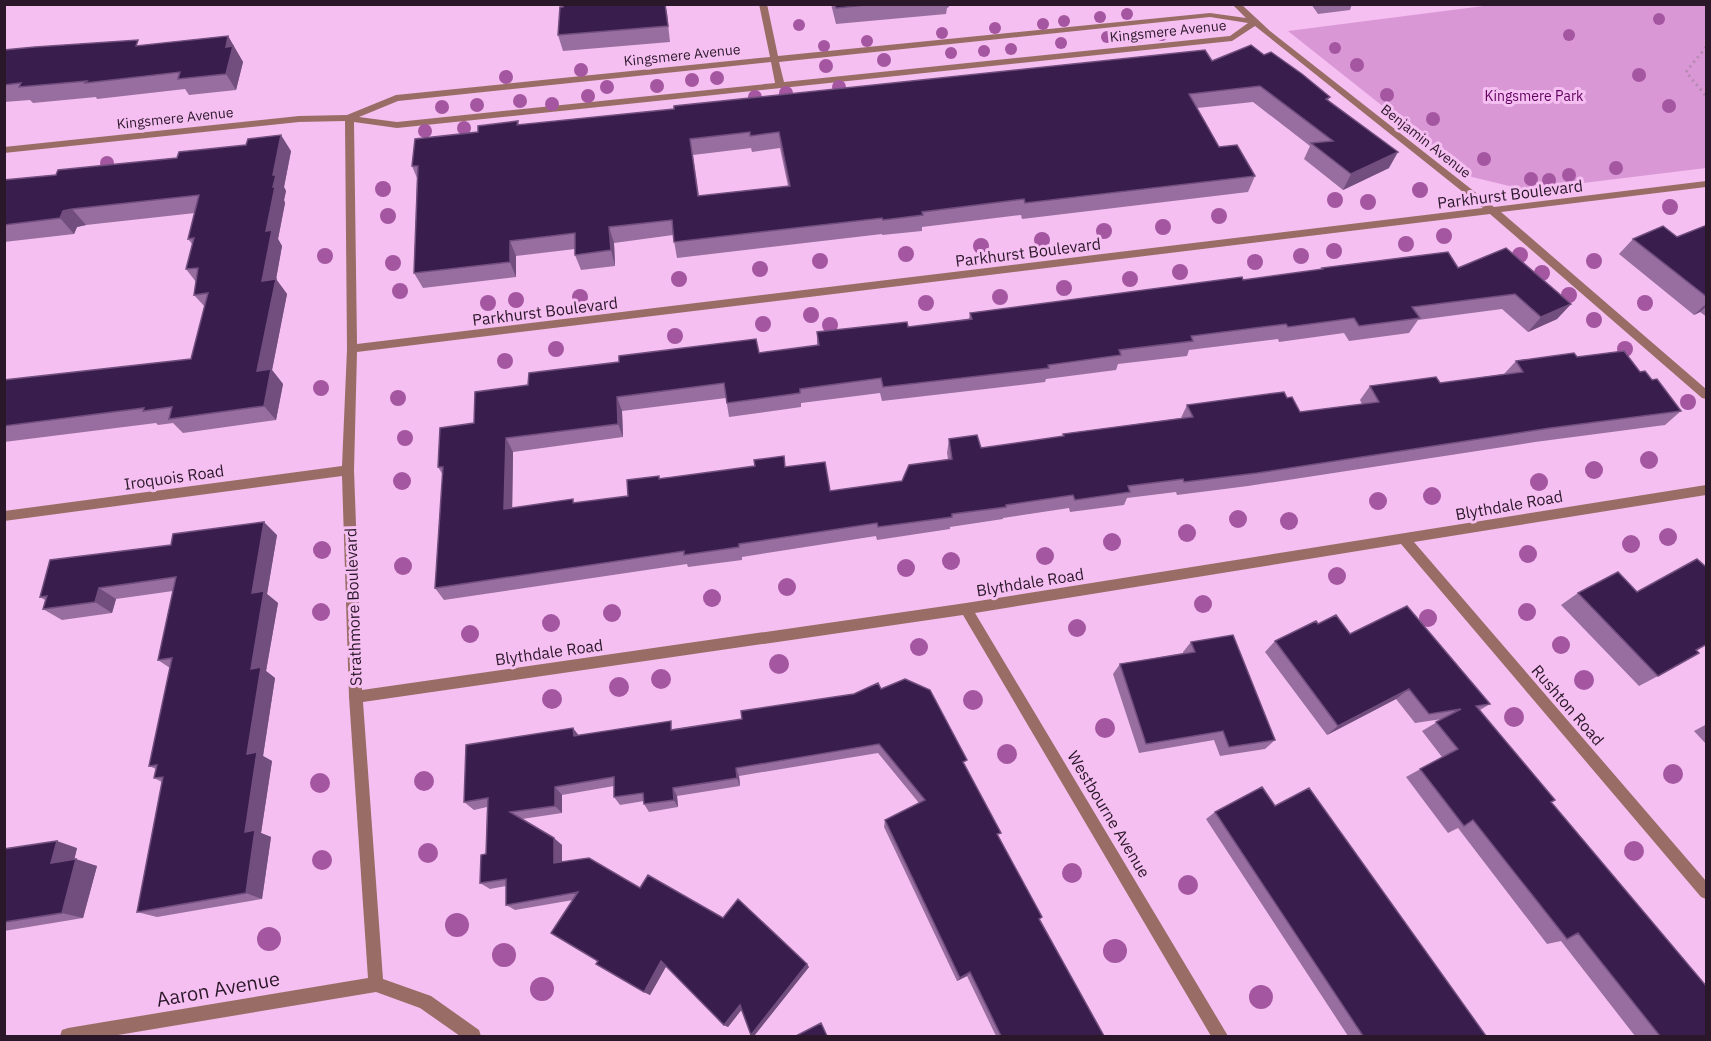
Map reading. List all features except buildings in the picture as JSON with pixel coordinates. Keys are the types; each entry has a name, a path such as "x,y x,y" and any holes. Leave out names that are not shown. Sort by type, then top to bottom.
{"street":[{"path":"763,4 780,84"},
{"name":"Benjamin Avenue","path":"1236,4 1255,22 1493,211 1707,395"},
{"name":"Kingsmere Avenue","path":"349,118 396,98 1210,15 1255,22"},
{"name":"Kingsmere Avenue","path":"4,150 273,121 349,118 397,125 1232,38 1255,22"},
{"name":"Strathmore Boulevard","path":"349,118 352,349 348,470 357,697 376,984"},
{"name":"Parkhurst Boulevard","path":"352,349 1707,184"},
{"name":"Iroquois Road","path":"4,516 348,470"},
{"name":"Blythdale Road","path":"357,697 966,609 1707,490"},
{"name":"Rushton Road","path":"1405,540 1707,892"},
{"name":"Westbourne Avenue","path":"966,609 1220,1036"},
{"path":"376,984 425,1002 473,1036"},
{"name":"Aaron Avenue","path":"68,1036 376,984"}],"path":[{"path":"1707,47 1686,72 1707,96"}],"green space":[{"name":"Kingsmere Park","path":"1499,4 1706,5 1706,168 1526,190 1472,177 1288,31"}]}
